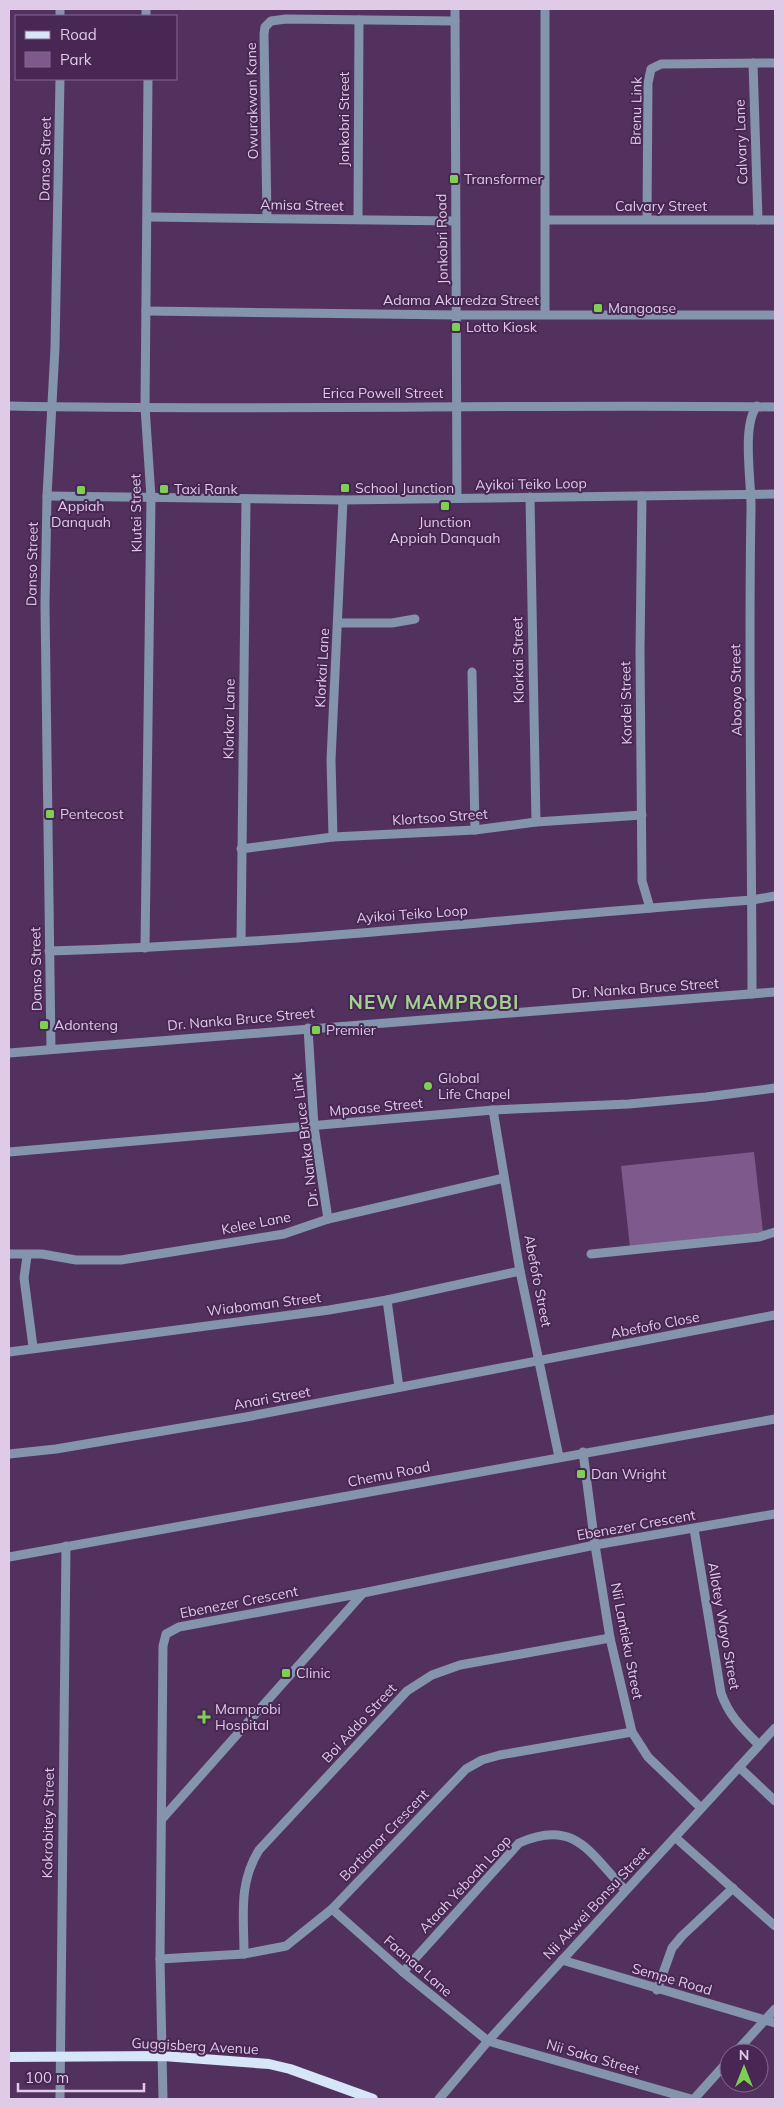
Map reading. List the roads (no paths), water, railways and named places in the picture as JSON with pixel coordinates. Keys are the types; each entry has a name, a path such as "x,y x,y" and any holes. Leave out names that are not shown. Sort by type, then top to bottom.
{"main road":[{"name":"Guggisberg Avenue","path":"9,2057 163,2056 269,2064 290,2069 373,2099"}],"street":[{"name":"Jonkobri Road","path":"455,9 454,221 457,315 457,498"},
{"path":"545,9 545,314"},
{"name":"Owurakwan Kane","path":"266,218 266,27 271,21 286,19 455,21"},
{"name":"Jonkobri Street","path":"358,219 359,20"},
{"name":"Brenu Link","path":"647,219 648,82 651,69 661,64 775,62"},
{"name":"Calvary Lane","path":"752,63 758,220"},
{"name":"Danso Street","path":"50,1049 45,663 47,496 52,407 60,80"},
{"name":"Klutei Street","path":"145,948 151,497 145,407 148,80"},
{"name":"Amisa Street","path":"148,217 454,221"},
{"name":"Calvary Street","path":"546,220 775,220"},
{"name":"Adama Akuredza Street","path":"146,312 457,315 775,315"},
{"name":"Erica Powell Street","path":"9,406 714,404 757,406"},
{"path":"757,406 775,406"},
{"name":"Abooyo Street","path":"752,994 749,612 752,494 750,426 752,413 757,406"},
{"name":"Ayikoi Teiko Loop","path":"47,496 343,500 775,494"},
{"name":"Kordei Street","path":"642,496 640,652 642,881 650,908"},
{"name":"Klorkai Street","path":"530,498 536,822"},
{"name":"Klorkor Lane","path":"241,940 246,499"},
{"name":"Klorkai Lane","path":"333,837 331,760 343,500"},
{"path":"338,624 392,623 415,619"},
{"path":"472,672 476,830"},
{"name":"Klortsoo Street","path":"241,849 333,837 476,830 536,822 642,815"},
{"name":"Ayikoi Teiko Loop","path":"49,951 145,948 752,900 775,896"},
{"name":"Dr. Nanka Bruce Street","path":"9,1053 775,992"},
{"name":"Dr. Nanka Bruce Link","path":"308,1028 314,1127 328,1219"},
{"name":"Mpoase Street","path":"9,1152 493,1110 629,1104 775,1088"},
{"name":"Abefofo Street","path":"493,1110 520,1271 558,1456"},
{"name":"Kelee Lane","path":"9,1254 27,1256 42,1254 76,1260 121,1260 284,1234 328,1219 504,1178"},
{"path":"591,1254 759,1237 775,1232"},
{"path":"27,1256 24,1278 33,1347"},
{"name":"Wiaboman Street","path":"9,1352 33,1347 290,1315 387,1300 520,1271"},
{"path":"387,1300 399,1388"},
{"name":"Abefofo Close","path":"540,1362 775,1315"},
{"name":"Anari Street","path":"9,1454 121,1439 540,1362"},
{"name":"Chemu Road","path":"9,1557 558,1456 775,1419"},
{"name":"Nii Lantieku Street","path":"582,1452 610,1638 632,1732 648,1757 701,1808"},
{"name":"Ebenezer Crescent","path":"163,2099 160,1959 163,1646 166,1634 179,1627 363,1593 595,1545 775,1514"},
{"name":"Allotey Wayo Street","path":"694,1529 721,1694 727,1711 759,1745"},
{"name":"Kokrobitey Street","path":"60,2099 66,1546"},
{"path":"162,1819 363,1593"},
{"name":"Boi Addo Street","path":"244,1954 244,1885 249,1866 259,1850 407,1692 432,1675 460,1665 610,1638"},
{"name":"Nii Akwei Bonsu Street","path":"439,2099 488,2041 775,1728"},
{"name":"Bortianor Crescent","path":"160,1959 244,1954 286,1946 332,1909 466,1769 482,1760 500,1755 632,1732"},
{"path":"739,1767 775,1801"},
{"name":"Ataah Yeboah Loop","path":"403,1972 519,1843 534,1836 551,1833 566,1835 579,1841 625,1890"},
{"path":"676,1838 775,1926"},
{"path":"657,1990 672,1948 682,1936 733,1888"},
{"name":"Faanaa Lane","path":"332,1909 403,1972 488,2041"},
{"name":"Sempe Road","path":"562,1960 657,1990 775,2023"},
{"path":"744,2043 775,2009"},
{"name":"Nii Saka Street","path":"488,2041 693,2099"},
{"path":"693,2099 719,2071"}],"place":[{"name":"Transformer","path":"454,179"},
{"name":"Mangoase","path":"598,308"},
{"name":"Lotto Kiosk","path":"456,327"},
{"name":"School Junction","path":"345,488"},
{"name":"Taxi Rank","path":"164,489"},
{"name":"Appiah Danquah","path":"81,490"},
{"name":"Junction Appiah Danquah","path":"445,506"},
{"name":"Pentecost","path":"50,814"},
{"name":"Adonteng","path":"44,1025"},
{"name":"Premier","path":"316,1030"},
{"name":"Global Life Chapel","path":"428,1086"},
{"name":"Dan Wright","path":"581,1474"},
{"name":"Clinic","path":"286,1673"},
{"name":"Mamprobi Hospital","path":"204,1717"}],"district":[{"name":"NEW MAMPROBI","path":"434,1002"}]}
